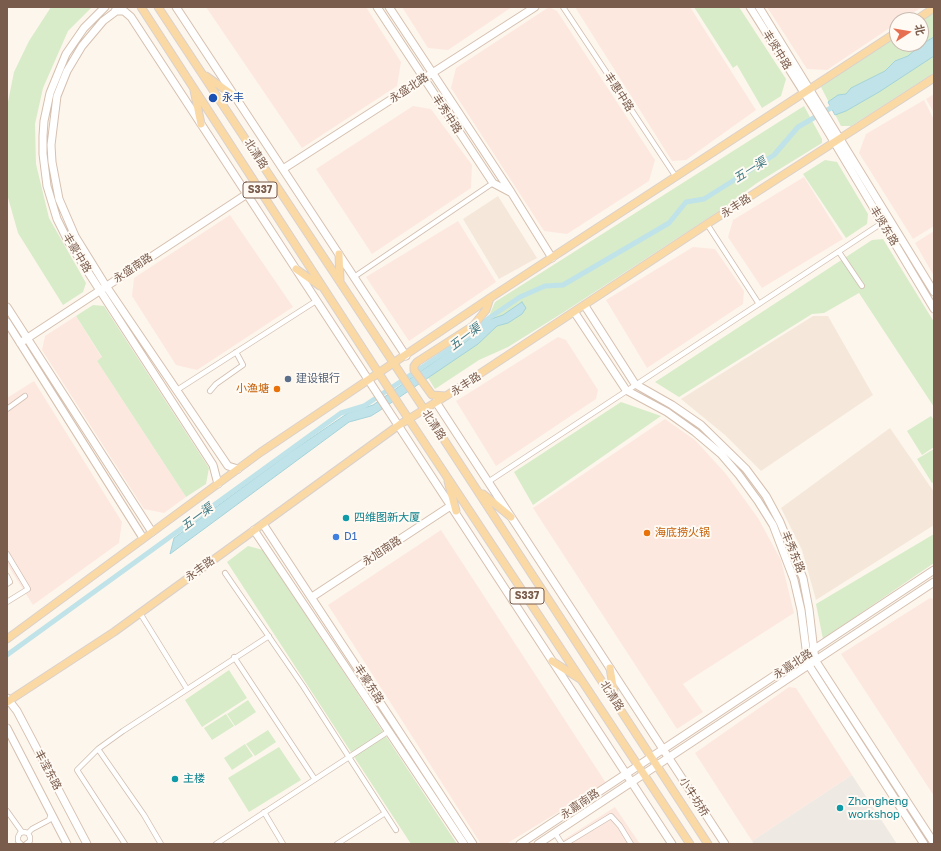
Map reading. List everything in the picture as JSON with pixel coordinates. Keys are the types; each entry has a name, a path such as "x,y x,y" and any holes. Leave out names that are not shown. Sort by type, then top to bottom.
{"main road":[{"name":"北清路","path":"141,7 402,409 645,773 690,844"},
{"name":"北清路","path":"158,7 402,374 708,844"},
{"path":"7,639 238,469 369,379 406,356 490,298 889,37"},
{"path":"202,74 237,98"},
{"name":"永丰路","path":"8,701 140,613 399,425 410,420 424,409 575,313 707,224 934,78"},
{"path":"193,86 201,124"},
{"path":"339,254 340,282"},
{"path":"296,269 325,289"},
{"path":"446,396 438,397 428,391 414,370 417,362 473,326 486,310 490,298"},
{"path":"446,475 456,512"},
{"path":"477,489 511,517"},
{"path":"552,660 584,681"},
{"path":"610,668 616,702"}],"street":[{"name":"丰豪中路","path":"105,7 84,28 60,66 47,106 43,136 44,170 57,219 68,241 213,465 218,484"},
{"name":"北清路","path":"176,7 406,356"},
{"name":"丰秀中路","path":"377,7 493,184"},
{"name":"丰秀中路","path":"389,7 511,192 552,258"},
{"name":"永盛北路","path":"283,169 535,7"},
{"name":"丰惠中路","path":"563,7 676,177"},
{"name":"丰贤中路","path":"750,7 804,93 817,108"},
{"name":"丰贤中路","path":"759,7 811,89 817,108"},
{"name":"丰豪中路","path":"118,9 103,21 93,32 74,59 64,77 54,113 51,145 55,181 66,217 75,236 106,286 228,466 238,469"},
{"path":"118,9 124,11 131,17 316,301 378,391 672,844"},
{"path":"817,108 837,141"},
{"name":"丰贤东路","path":"837,141 882,223 934,309"},
{"name":"丰贤东路","path":"837,141 934,292"},
{"path":"354,277 493,184 511,192"},
{"name":"永盛南路","path":"20,343 247,194"},
{"path":"488,482 882,223"},
{"path":"707,224 759,304"},
{"path":"839,252 862,286"},
{"path":"176,390 316,301"},
{"name":"丰秀东路","path":"585,306 635,384 672,405 701,425 746,469 766,496 780,522 804,578 810,609 815,660 934,842"},
{"path":"7,307 152,532"},
{"name":"丰秀东路","path":"575,313 626,390 666,412 695,432 720,454 739,475 758,501 773,525 794,580 801,610 808,664 924,844"},
{"path":"7,322 143,538"},
{"path":"210,391 216,384 243,365 236,352"},
{"path":"7,409 25,396"},
{"name":"北清路","path":"436,402 663,749"},
{"name":"永旭南路","path":"312,597 452,505"},
{"name":"丰豪东路","path":"263,524 473,844"},
{"name":"丰豪东路","path":"254,530 464,844"},
{"path":"7,554 28,590 7,602"},
{"name":"永嘉北路","path":"639,765 934,570"},
{"path":"225,573 349,756 396,830"},
{"path":"7,576 10,582 7,584"},
{"name":"永嘉北路","path":"645,773 934,582"},
{"path":"140,613 188,689"},
{"path":"125,844 77,770 98,749 234,657 269,636"},
{"path":"234,657 314,778"},
{"name":"丰滢东路","path":"8,701 17,711 87,844"},
{"name":"丰滢东路","path":"7,728 67,844"},
{"path":"216,844 314,778 389,731"},
{"path":"98,749 144,815 161,844"},
{"name":"小牛坊桥","path":"663,749 725,844"},
{"name":"永嘉南路","path":"520,844 639,765"},
{"name":"永嘉南路","path":"538,844 645,773"},
{"path":"7,811 22,832 28,833"},
{"path":"264,812 283,844"},
{"path":"337,844 385,813"},
{"path":"28,833 32,829 49,820 52,814"},
{"path":"555,833 564,844 611,816 620,826 631,844"},
{"path":"21,844 18,841 18,837 22,832"},
{"path":"26,844 30,839 28,833"}],"shaded area":[{"path":"206,7 366,7 401,62 397,86 302,148"},
{"path":"402,7 512,7 448,50 428,48"},
{"path":"549,7 557,11 655,160 649,181 567,234 544,231 451,88 456,68"},
{"path":"575,7 690,7 756,110 686,160 672,161"},
{"path":"767,7 922,7 914,12 889,12 889,28 827,70 807,69"},
{"path":"934,94 934,113 926,99"},
{"path":"924,100 934,120 934,226 913,239 859,153 866,134"},
{"path":"413,106 431,109 472,165 471,188 372,254 316,169"},
{"path":"804,177 843,239 762,288 728,237 733,220"},
{"path":"498,196 537,258 499,279 463,219"},
{"path":"230,215 293,307 197,370 176,365 132,296 134,278"},
{"path":"458,221 496,282 409,341 366,277"},
{"path":"934,231 934,276 915,243"},
{"path":"693,247 715,249 744,291 743,304 647,368 606,300"},
{"path":"76,316 102,358 97,361 186,497 164,513 144,509 42,350 45,336"},
{"path":"813,316 828,316 873,395 761,471 725,435 681,399"},
{"path":"558,337 566,340 598,390 596,399 496,466 456,401"},
{"path":"34,381 122,522 119,543 33,605 7,564 7,398"},
{"path":"665,419 695,440 726,474 758,518 781,560 794,613 683,684 703,712 677,729 533,508"},
{"path":"890,428 934,492 934,525 816,600 802,550 781,508"},
{"path":"441,530 606,783 506,844 481,844 328,605"},
{"path":"930,598 934,599 934,796 841,654"},
{"path":"789,687 796,688 852,775 752,841 695,753"},
{"path":"852,775 897,844 754,844 752,841"},
{"path":"615,807 640,844 557,844"}],"green space":[{"path":"51,7 92,7 68,31 43,88 35,124 36,164 49,218 86,283 83,292 63,305 18,233 7,194 7,107 14,72 29,41"},
{"path":"694,7 739,7 786,79 781,96 762,108 737,65 733,68"},
{"path":"934,13 934,73 851,126 841,126 821,87 889,41 889,52 929,52 929,16"},
{"path":"804,106 822,139 822,143 757,183 719,211 564,312 508,347 479,360 435,389 422,368 489,316 495,302"},
{"path":"825,160 837,162 868,214 867,224 846,238 803,174"},
{"path":"883,239 934,322 934,407 859,293 824,313 812,314 679,397 655,382 872,240"},
{"path":"93,305 104,306 209,468 206,484 186,497 97,361 102,357 76,316"},
{"path":"621,402 661,416 533,505 514,472"},
{"path":"931,416 934,420 934,447 922,455 907,431"},
{"path":"934,449 934,482 932,483 917,459"},
{"path":"934,534 934,563 823,639 816,604"},
{"path":"248,546 263,550 457,844 411,844 227,562"},
{"path":"229,670 247,698 202,727 185,700"},
{"path":"248,700 256,712 235,726 227,714"},
{"path":"226,714 234,726 212,740 204,728"},
{"path":"268,730 276,742 255,756 246,744"},
{"path":"245,744 253,756 232,770 224,758"},
{"path":"279,747 301,780 249,812 228,778"}],"water":[{"path":"934,37 934,56 879,92 846,111 835,115 828,102 838,95 846,94 851,88 885,71 895,61 908,56 913,52 929,52 929,40"},
{"path":"522,302 526,308 522,314 508,323 497,326 478,344 371,416 349,422 170,554 174,538 292,451 348,413 373,405 448,352 458,348 473,336 488,320 503,315"}],"waterway":[{"name":"五一渠","path":"7,655 341,413 364,406 469,336 489,318 520,297 545,286 563,285 669,223 686,202 704,199 774,155 798,127 836,105"}],"place":[{"name":"永丰","path":"213,98"},
{"name":"建设银行","path":"288,379"},
{"name":"小渔塘","path":"277,389"},
{"name":"四维图新大厦","path":"346,518"},
{"name":"海底捞火锅","path":"647,533"},
{"name":"D1","path":"336,537"},
{"name":"主楼","path":"175,779"},
{"name":"Zhongheng workshop","path":"840,808"}]}
